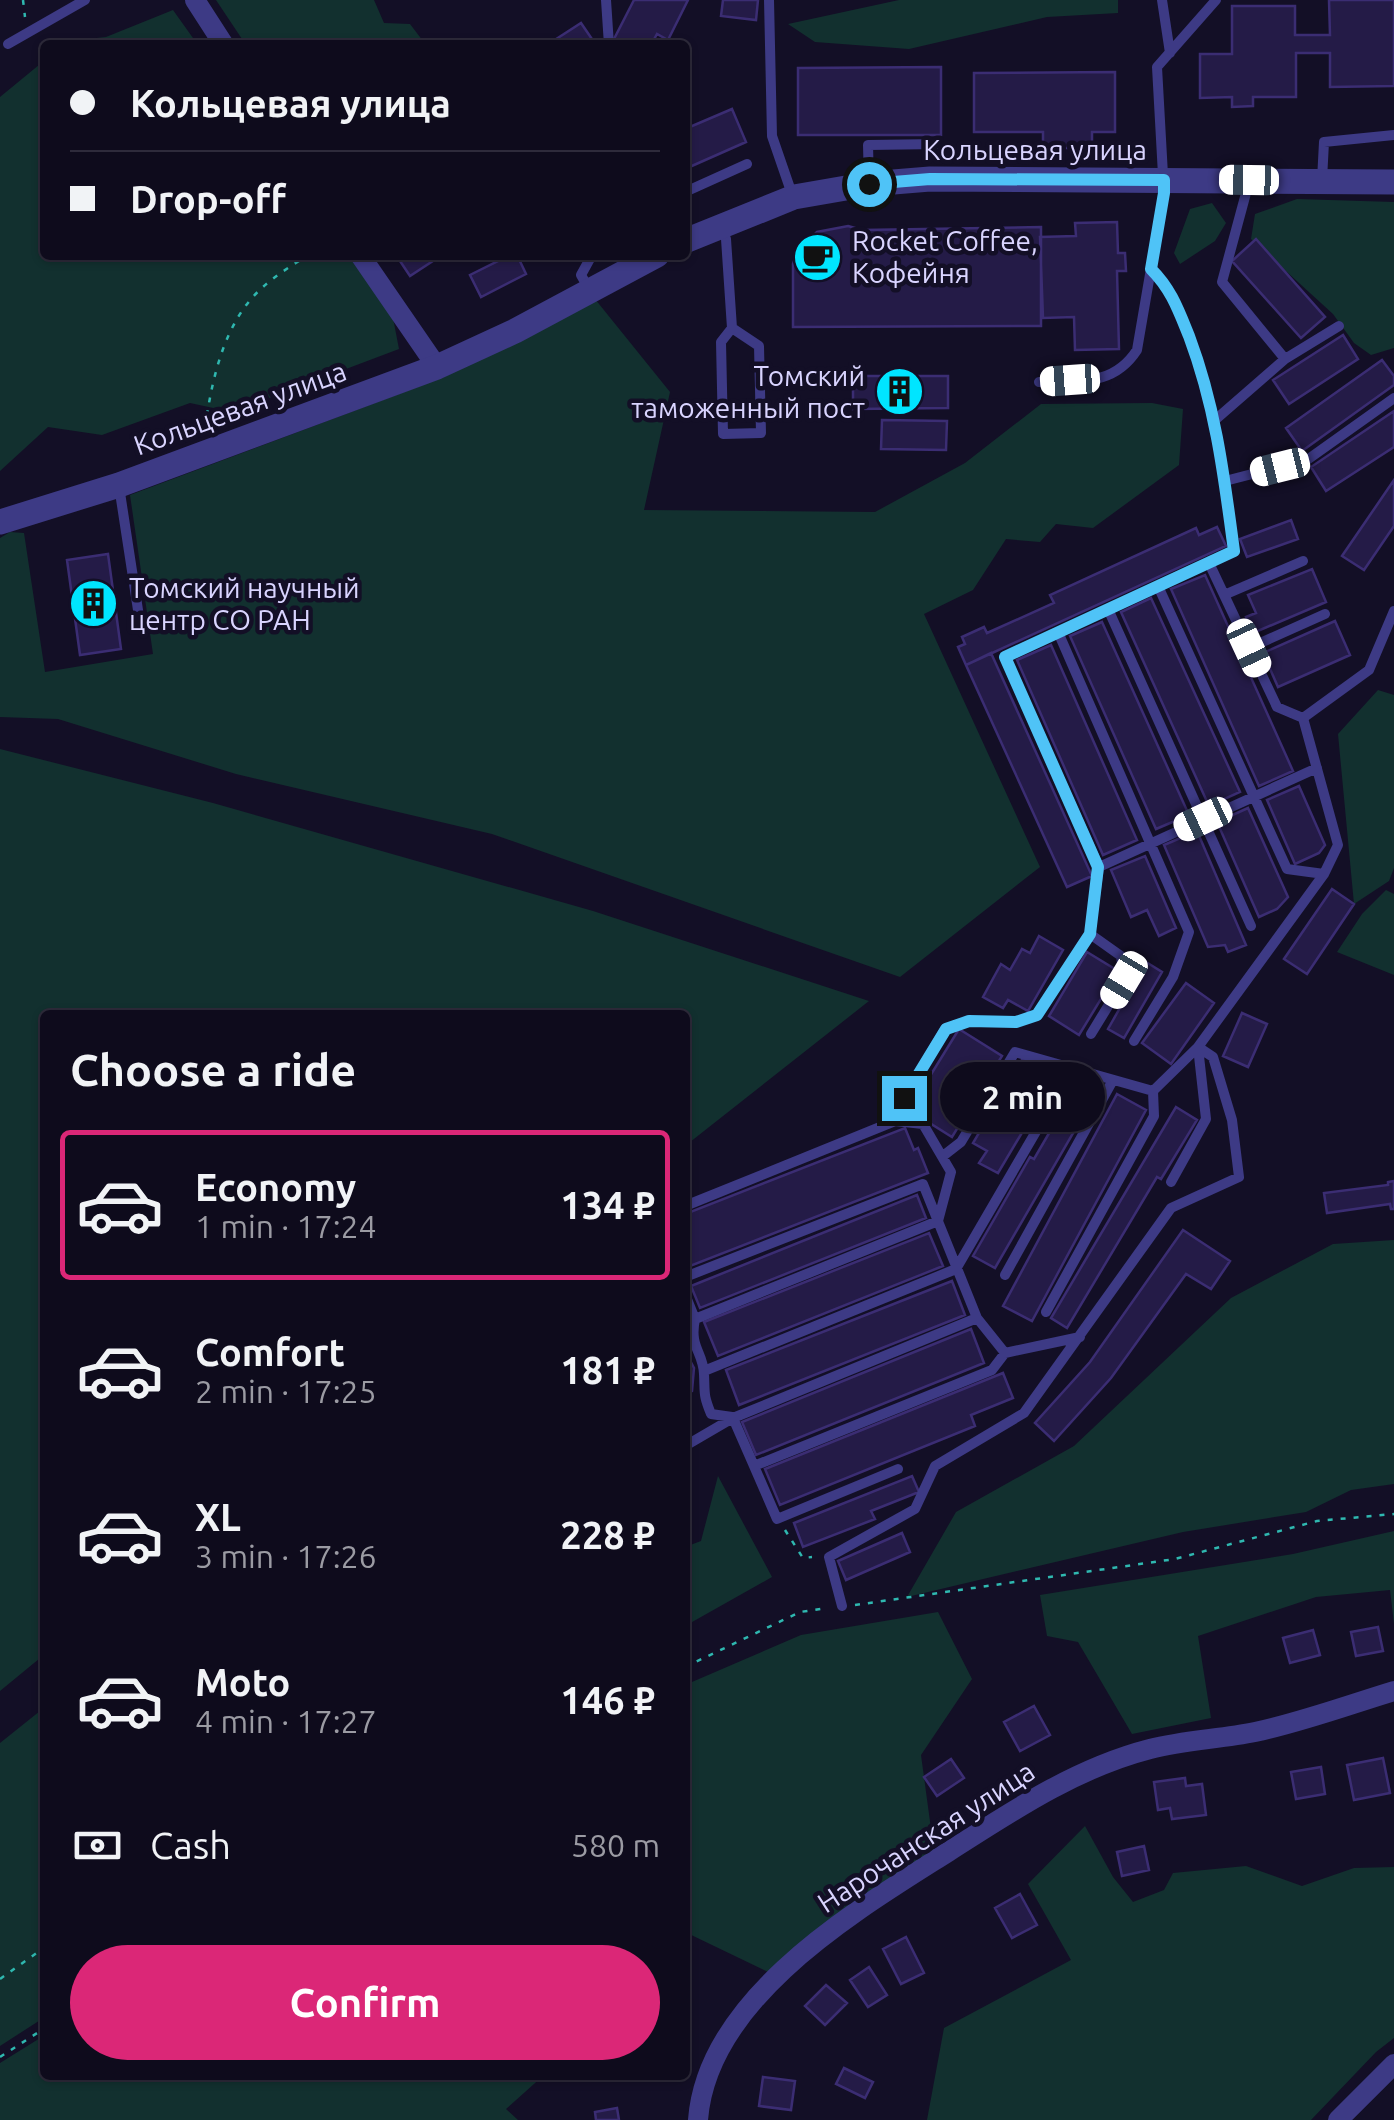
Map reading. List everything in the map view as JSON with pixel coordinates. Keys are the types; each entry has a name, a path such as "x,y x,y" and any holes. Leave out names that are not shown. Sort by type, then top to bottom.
{"street":[{"path":"195,0 221,40"},
{"name":"Кольцевая улица","path":"690,239 794,198 869,184 930,179 1394,182"},
{"path":"363,260 437,367"},
{"name":"Кольцевая улица","path":"0,522 119,485 437,367 647,260"},
{"name":"Нарочанская улица","path":"698,2120 700,2092 712,2063 744,2013 784,1970 831,1929 1046,1788 1150,1749 1257,1732 1394,1691"},
{"path":"1338,2120 1394,2064"}],"lane":[{"path":"8,44 86,0"},
{"path":"606,0 608,40"},
{"path":"769,0 772,136 794,198"},
{"path":"1162,0 1170,53"},
{"path":"1039,382 1100,378 1125,369 1136,350 1164,193 1157,68 1216,0"},
{"path":"1322,182 1324,142 1394,135"},
{"path":"869,184 868,145 938,144"},
{"path":"690,190 747,164"},
{"path":"1249,180 1222,282 1285,359"},
{"path":"720,226 726,239 732,328 722,342 723,434 760,433 758,346 732,328"},
{"path":"589,260 581,275 589,289"},
{"path":"904,1098 946,1029 969,1021 1016,1022 1037,1015 1090,934 1098,867 1005,657 1234,551 1215,420 1205,379 1170,288 1151,269"},
{"path":"1215,420 1285,359 1338,326"},
{"path":"1225,481 1307,460 1394,398"},
{"path":"119,485 140,623"},
{"path":"1224,595 1303,560"},
{"path":"1209,563 1276,706 1303,718"},
{"path":"1158,586 1287,869 1324,874"},
{"path":"1108,609 1252,926"},
{"path":"1303,718 1369,670 1394,611"},
{"path":"1249,648 1326,614"},
{"path":"1058,632 1189,932 1173,977 1134,1041"},
{"path":"1046,1312 1154,1116 1153,1092 1198,1047 1324,874 1338,845 1303,718"},
{"path":"1098,867 1317,768"},
{"path":"1090,934 1121,956 1124,980 1091,1034"},
{"path":"1172,1182 1206,1119 1198,1047"},
{"path":"842,1606 829,1557 916,1509 935,1466 1024,1413 1171,1208 1239,1177 1232,1120 1213,1057 1198,1047"},
{"path":"944,1156 961,1142 1015,1052 1153,1092"},
{"path":"704,1371 956,1269 1073,1068"},
{"path":"1005,1275 1113,1080"},
{"path":"690,1204 895,1120 924,1124 951,1172 938,1221"},
{"path":"690,1276 923,1184 977,1318 1005,1352"},
{"path":"695,1319 938,1221"},
{"path":"690,1306 695,1319 691,1338 704,1371 702,1391 710,1414 733,1418"},
{"path":"690,1443 733,1418 977,1318"},
{"path":"754,1466 992,1370 1005,1352 1081,1337"},
{"path":"733,1418 777,1519 898,1469"}],"path":[{"path":"22,0 27,33"},
{"path":"204,429 212,378 237,319 262,288 301,260"},
{"path":"690,1665 800,1612 882,1604 1175,1559 1317,1521 1394,1514"},
{"path":"777,1519 803,1558 829,1557"},
{"path":"0,1979 40,1951"},
{"path":"0,2058 40,2031"}],"green space":[{"path":"216,0 374,0 384,23 410,24 422,40 243,40"},
{"path":"899,0 1118,0 1118,13 1047,17 909,49 815,42 788,24"},
{"path":"173,10 194,40 78,40 106,37"},
{"path":"40,64 40,260 352,260 393,318 399,349 232,412 190,403 102,435 48,427 0,471 0,97"},
{"path":"1297,199 1394,202 1394,348 1371,355 1354,343 1333,314 1251,239 1255,214"},
{"path":"1212,203 1226,223 1215,241 1180,264 1174,253 1190,209"},
{"path":"595,299 670,392 644,510 875,512 965,463 1041,404 1152,403 1183,409 1179,465 1093,528 1056,524 1040,542 1006,539 973,590 924,614 1040,867 900,977 492,834 236,774 58,719 0,717 0,538 10,532 24,533 45,672 153,654 130,495 444,377"},
{"path":"1378,690 1394,695 1394,868 1389,881 1354,904 1338,734"},
{"path":"0,749 213,803 593,911 869,1001 690,1142 690,1010 40,1010 40,1658 0,1691"},
{"path":"1386,890 1394,894 1394,975 1337,952 1362,914"},
{"path":"1394,1240 1394,1484 1351,1490 1306,1512 1183,1532 907,1597 956,1512 1074,1446 1231,1298 1333,1244"},
{"path":"718,1476 772,1577 690,1623 690,1545 701,1541"},
{"path":"1394,1531 1394,1624 1390,1590 1316,1597 1198,1636 1211,1718 1132,1734 1078,1642 1047,1636 1040,1595 1293,1554"},
{"path":"938,1612 972,1679 921,1755 934,1851 768,1972 690,1934 690,1683 801,1635"},
{"path":"40,1711 40,2020 0,2046 0,1743"},
{"path":"1085,1826 1113,1877 1133,1902 1164,1890 1173,1873 1246,1866 1302,1886 1354,1868 1394,1867 1394,2038 1311,2120 927,2120 944,2028 1071,1960 1028,1884"},
{"path":"40,2038 40,2080 538,2080 506,2109 518,2120 0,2120 0,2063"}],"building":[{"path":"634,0 688,0 668,40 657,34 654,40 614,40"},
{"path":"723,0 758,0 756,20 721,16"},
{"path":"1329,0 1394,0 1394,86 1330,87 1330,53 1296,53 1296,97 1253,97 1253,106 1232,107 1232,97 1200,98 1200,54 1232,54 1232,6 1295,6 1295,35 1330,35"},
{"path":"581,23 593,40 555,40"},
{"path":"941,67 941,135 798,135 798,68"},
{"path":"1115,72 1115,132 1092,132 1092,148 1043,148 1043,132 974,132 974,73"},
{"path":"732,109 746,142 690,167 690,127"},
{"path":"1117,222 1118,253 1125,253 1126,271 1117,271 1119,349 1075,350 1074,317 1043,318 1040,237 1076,236 1075,223"},
{"path":"848,226 862,230 1041,227 1041,326 793,327 793,264 797,252 817,232"},
{"path":"1256,239 1325,317 1301,338 1232,261"},
{"path":"399,260 434,260 410,276"},
{"path":"500,260 519,260 526,274 481,297 470,275"},
{"path":"1343,335 1358,359 1289,404 1273,380"},
{"path":"1382,360 1394,376 1394,385 1302,451 1286,428"},
{"name":"Томский таможенный пост","path":"853,376 948,376 948,408 853,409"},
{"path":"1394,411 1394,447 1326,491 1311,467"},
{"path":"882,420 947,421 946,450 881,449"},
{"path":"1394,480 1394,526 1364,570 1342,556"},
{"path":"1291,520 1298,539 1247,557 1240,539"},
{"path":"1217,527 1226,546 966,665 958,647 965,644 962,637 984,627 987,633 1054,603 1050,595 1196,528 1199,535"},
{"name":"Томский научный центр СО РАН","path":"108,554 121,649 80,655 67,560"},
{"path":"1312,569 1326,602 1253,633 1246,617 1256,613 1248,595"},
{"path":"1205,575 1293,771 1259,786 1171,589"},
{"path":"1151,598 1240,792 1209,806 1121,612"},
{"path":"1335,621 1350,655 1278,687 1263,653"},
{"path":"1102,622 1189,815 1156,829 1070,636"},
{"path":"1051,645 1137,840 1103,855 1017,660"},
{"path":"991,653 1092,876 1067,887 966,665"},
{"path":"1299,786 1325,845 1319,853 1295,864 1267,800"},
{"path":"1248,808 1288,897 1277,909 1259,917 1217,822"},
{"path":"1197,831 1246,945 1228,952 1225,945 1208,947 1164,845"},
{"path":"1145,856 1176,928 1159,936 1147,910 1131,917 1111,870"},
{"path":"1332,889 1354,904 1307,974 1284,959"},
{"path":"1039,936 1063,950 1028,1011 1008,1000 1003,1008 983,997 1001,964 1010,970 1022,949 1030,953"},
{"path":"1087,952 1118,971 1079,1035 1049,1016"},
{"path":"1146,962 1162,972 1124,1038 1108,1029"},
{"path":"1186,983 1214,1003 1171,1064 1142,1043"},
{"path":"1242,1013 1267,1024 1248,1067 1223,1056"},
{"path":"959,1029 1002,1056 952,1137 909,1110"},
{"path":"1023,1058 1055,1077 998,1173 979,1163 987,1151 973,1143"},
{"path":"1080,1080 1098,1090 995,1268 973,1256"},
{"path":"1117,1094 1146,1110 1032,1321 1003,1306"},
{"path":"1176,1107 1197,1120 1161,1179 1157,1177 1067,1328 1051,1318"},
{"path":"905,1128 928,1173 690,1266 690,1212"},
{"path":"1394,1181 1394,1209 1390,1204 1327,1213 1324,1193"},
{"path":"917,1195 926,1218 700,1308 691,1286"},
{"path":"1183,1230 1230,1261 1211,1289 1186,1274 1111,1378 1054,1441 1035,1423 1090,1362"},
{"path":"929,1233 943,1266 718,1356 704,1322"},
{"path":"952,1281 965,1315 739,1405 726,1370"},
{"path":"971,1329 984,1363 756,1455 742,1422"},
{"path":"690,1360 694,1368 690,1392"},
{"path":"1003,1373 1013,1398 971,1415 975,1426 780,1505 765,1469"},
{"path":"912,1476 919,1492 871,1511 875,1519 803,1547 794,1523"},
{"path":"902,1533 910,1552 846,1580 838,1561"},
{"path":"1378,1627 1383,1651 1356,1656 1351,1632"},
{"path":"1313,1630 1320,1655 1290,1663 1283,1638"},
{"path":"1034,1706 1050,1735 1020,1751 1004,1722"},
{"path":"1383,1758 1390,1793 1354,1800 1347,1765"},
{"path":"951,1759 964,1778 937,1796 924,1777"},
{"path":"1321,1767 1325,1794 1296,1799 1291,1772"},
{"path":"1185,1778 1186,1786 1202,1784 1206,1815 1172,1819 1170,1808 1158,1810 1154,1782"},
{"path":"1144,1846 1149,1870 1122,1876 1117,1852"},
{"path":"1020,1894 1037,1925 1012,1938 995,1908"},
{"path":"906,1937 924,1973 901,1984 883,1949"},
{"path":"869,1967 887,1995 868,2007 850,1980"},
{"path":"826,1985 847,2003 825,2025 805,2006"},
{"path":"844,2068 873,2082 865,2098 836,2084"},
{"path":"763,2077 795,2081 791,2110 759,2106"},
{"path":"617,2108 619,2120 596,2120 595,2112"}],"place":[{"name":"Rocket Coffee, Кофейня","path":"817,257"},
{"name":"Томский таможенный пост","path":"900,392"},
{"name":"Томский научный центр СО РАН","path":"94,604"}],"route":[{"path":"869,184 930,179 1164,180 1151,269 1170,288 1205,379 1219,436 1234,551 1005,657 1098,867 1090,934 1037,1015 1016,1022 969,1021 946,1029 904,1098"}]}
